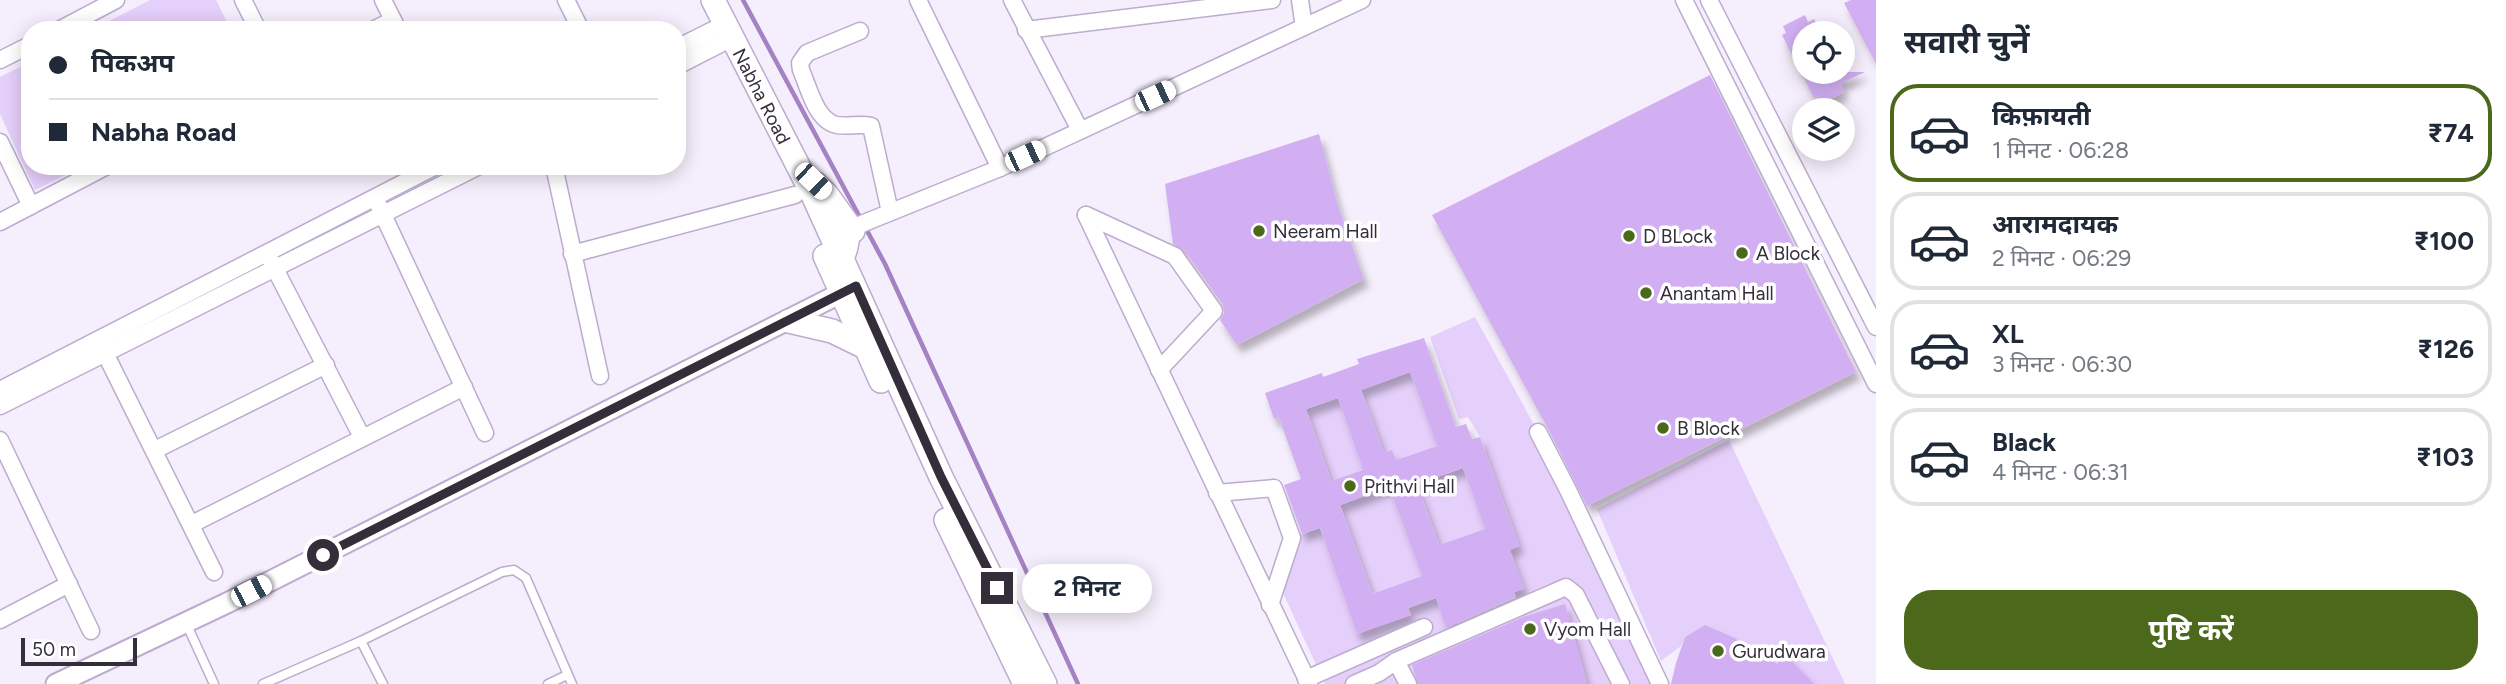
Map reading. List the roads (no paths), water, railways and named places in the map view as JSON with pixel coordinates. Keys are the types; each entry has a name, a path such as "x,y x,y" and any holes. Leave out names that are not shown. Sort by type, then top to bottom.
{"main road":[{"name":"Nabha Road","path":"698,0 723,34 941,477 1025,684"},
{"name":"Nabha Road","path":"713,0 723,34"},
{"path":"799,184 827,195 860,226"},
{"name":"Nabha Road","path":"848,290 865,347 978,569 1045,684"},
{"path":"789,321 832,331 865,347"}],"street":[{"path":"76,21 116,0"},
{"path":"243,0 254,21"},
{"path":"383,0 394,21"},
{"path":"566,0 576,21"},
{"path":"918,0 1000,167"},
{"path":"1012,0 1080,130"},
{"path":"1026,30 1272,0"},
{"path":"1300,0 1304,27"},
{"path":"837,264 847,257 850,239 860,226 1000,167 1362,0"},
{"path":"1684,0 1876,384"},
{"path":"1709,0 1876,327"},
{"path":"860,31 807,53 800,63 801,70 825,120 836,125 871,126 890,212"},
{"path":"686,45 723,34"},
{"path":"686,60 723,34"},
{"path":"0,60 21,50"},
{"path":"0,142 31,206"},
{"path":"0,222 90,175"},
{"path":"0,406 267,253 418,175"},
{"path":"0,390 276,269 460,175"},
{"path":"556,175 600,376"},
{"path":"572,254 799,184"},
{"path":"1788,207 1808,196"},
{"path":"375,197 485,433"},
{"path":"1159,370 1214,312 1175,256 1086,215 1125,299 1270,605 1308,682 1424,627"},
{"path":"267,253 362,438"},
{"path":"56,684 185,623 848,290"},
{"path":"102,347 215,572"},
{"path":"155,450 326,365"},
{"path":"192,524 464,387"},
{"path":"1538,432 1660,684"},
{"path":"0,440 91,631"},
{"path":"1217,493 1274,488 1292,538 1270,605"},
{"path":"0,620 69,584"},
{"path":"1354,684 1379,673 1396,661 1566,587 1576,595 1621,684"},
{"path":"1396,661 1408,684"}],"lane":[{"path":"263,684 361,641 502,572 514,570 526,578 572,684"},
{"path":"185,623 214,684"},
{"path":"361,641 383,684"},
{"path":"548,684 567,675"}],"waterway":[{"path":"743,0 885,264 1078,684"}],"place":[{"name":"Neeram Hall","path":"1259,231"},
{"name":"D BLock","path":"1629,236"},
{"name":"A Block","path":"1742,253"},
{"name":"Anantam Hall","path":"1646,293"},
{"name":"B Block","path":"1663,428"},
{"name":"Prithvi Hall","path":"1350,486"},
{"name":"Vyom Hall","path":"1530,629"},
{"name":"Gurudwara","path":"1718,651"}]}
